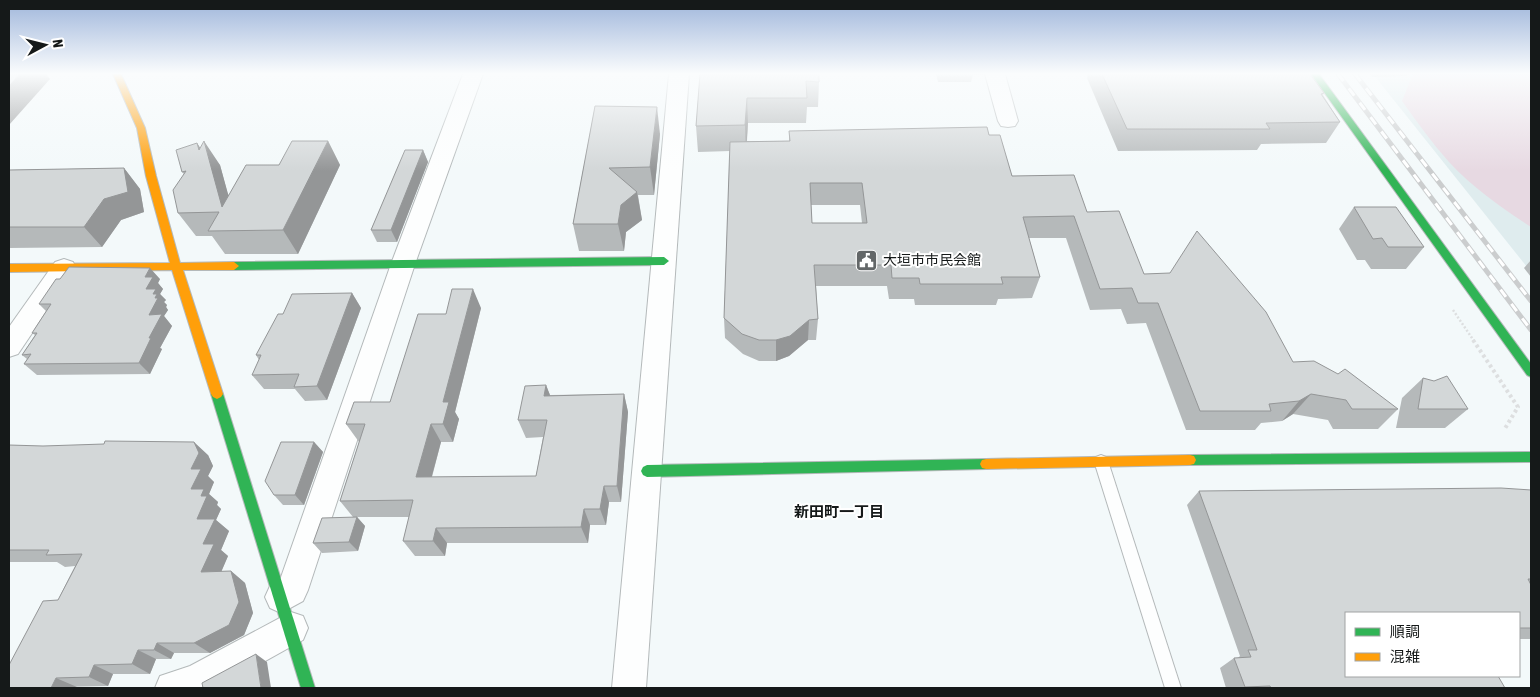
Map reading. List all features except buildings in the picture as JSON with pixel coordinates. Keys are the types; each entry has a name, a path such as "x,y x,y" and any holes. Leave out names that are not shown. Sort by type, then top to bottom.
{"street":[{"path":"131,107 141,128 151,176 176,266 286,612 308,688"},
{"path":"172,688 196,681 286,612 403,264 461,107"},
{"path":"629,688 676,107"},
{"path":"1004,107 1008,121"},
{"path":"1339,107 1531,372"},
{"path":"9,268 664,261"},
{"path":"9,347 64,268"},
{"path":"647,471 1101,461 1531,457"}],"lane":[{"path":"1101,461 1173,688"}],"path":[{"path":"1452,310 1518,407 1502,435"}],"shaded area":[{"path":"1399,107 1531,107 1531,272"},
{"path":"1406,107 1531,107 1531,227 1478,189 1449,162"}],"railway":[{"path":"1363,107 1531,330"},
{"path":"1380,107 1531,301"}],"traffic: fast":[{"path":"1339,107 1531,372"},
{"path":"234,266 664,261"},
{"path":"217,394 308,688"},
{"path":"1190,460 1531,457"},
{"path":"647,471 986,464"}],"traffic: slow":[{"path":"131,107 141,128 151,176 176,266 217,394"},
{"path":"9,268 234,266"},
{"path":"986,464 1190,460"}],"place":[{"name":"大垣市市民会館","path":"867,260"}],"district":[{"name":"新田町一丁目","path":"839,512"}]}
